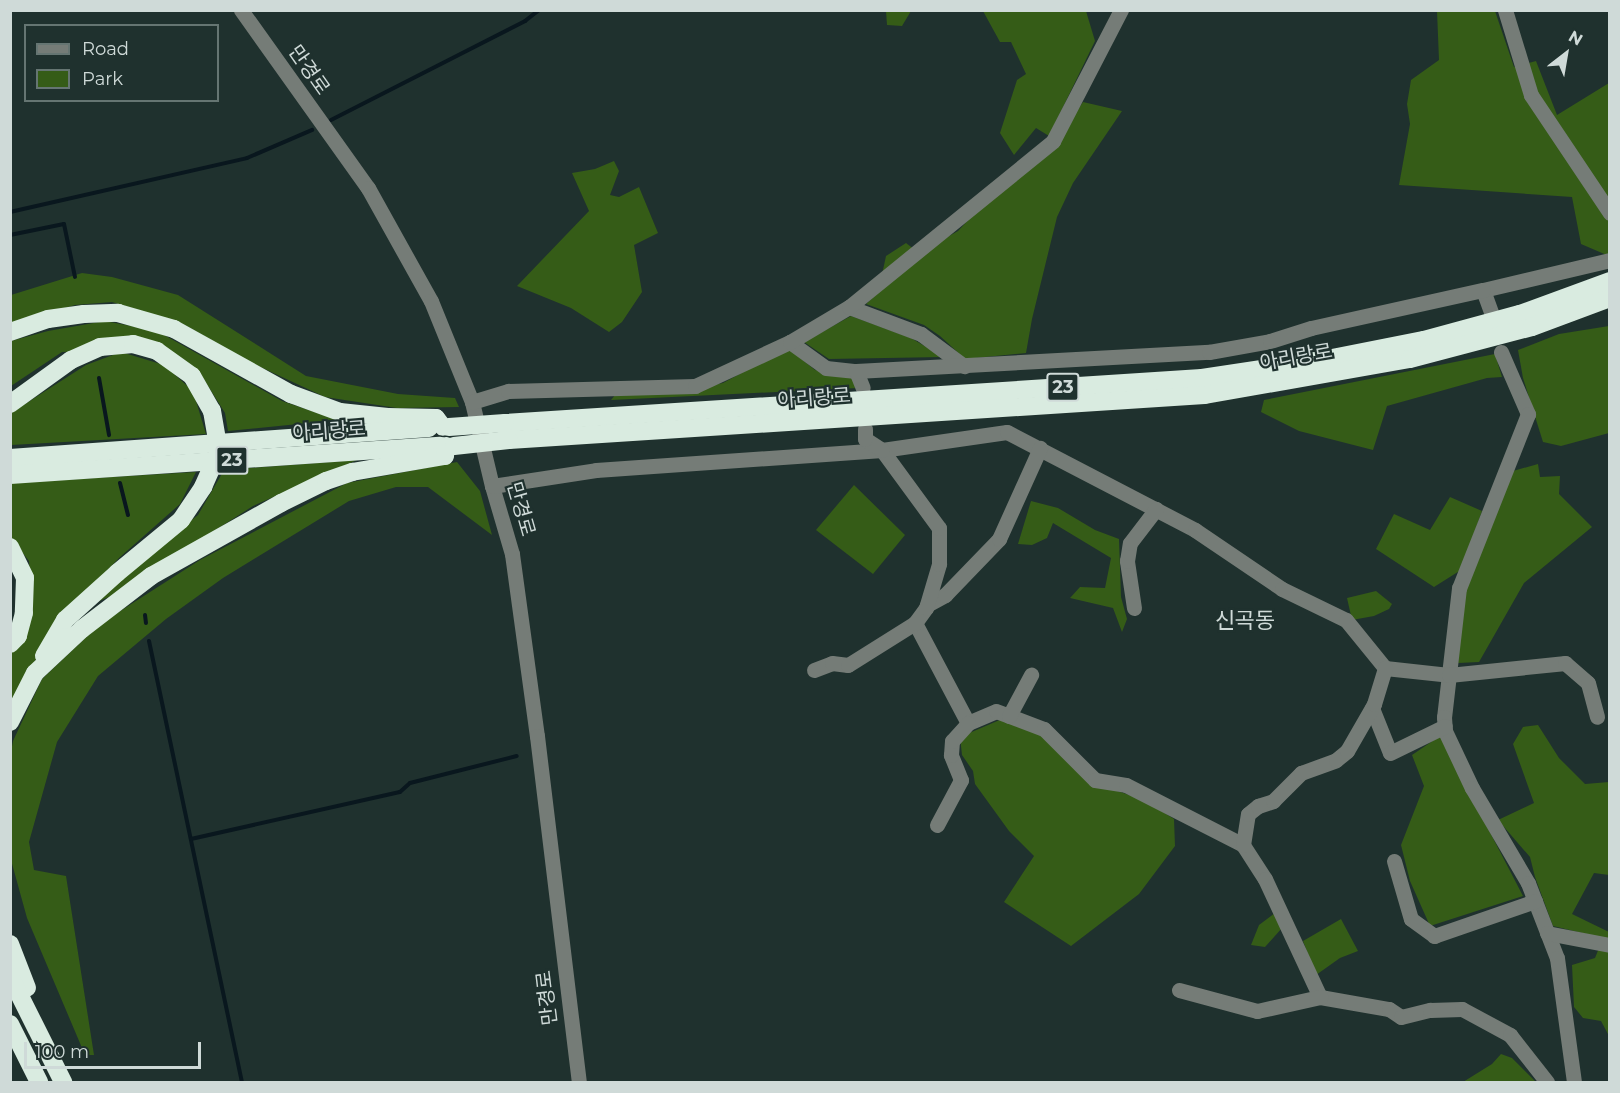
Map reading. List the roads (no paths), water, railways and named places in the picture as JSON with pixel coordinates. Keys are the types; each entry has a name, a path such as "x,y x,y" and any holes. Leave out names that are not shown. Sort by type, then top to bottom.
{"highway":[{"name":"아리랑로","path":"10,475 450,446 507,431 1202,378 1327,359 1424,340 1520,314 1610,281"},
{"name":"아리랑로","path":"10,458 446,427 507,431 1205,395 1410,359 1532,327 1610,298"},
{"path":"10,332 48,319 84,314 118,313 174,329 291,394 330,408 388,417 436,418 446,427"},
{"path":"10,404 71,360 100,347 133,344 158,351 192,376 212,411 219,451 203,487 181,520 65,620 10,722"},
{"path":"34,674 82,629 151,576 281,503 326,481 352,472 445,456 450,446"},
{"path":"10,547 25,578 24,613 18,636 10,644"},
{"path":"10,944 37,1014 31,1018"},
{"path":"10,976 63,1083"},
{"path":"10,1024 39,1083"}],"street":[{"name":"만경로","path":"241,10 369,188 431,301 472,402 513,566 537,736 579,1083"},
{"path":"472,402 508,391 695,386 790,342 849,307 1053,141 1121,10"},
{"path":"1505,10 1531,95 1610,213"},
{"path":"790,342 826,368 856,371 1209,352 1270,341 1311,328 1610,260"},
{"path":"1483,290 1491,312"},
{"path":"849,307 921,334 964,366"},
{"path":"1501,352 1528,414 1459,588 1445,726 1472,788 1528,883 1557,958 1574,1083"},
{"path":"856,371 863,388"},
{"path":"814,670 832,663 848,665 915,623 927,605 939,564 939,528 882,450 865,439 865,429"},
{"path":"492,486 596,470 882,450 1007,432 1196,530 1282,589 1346,620 1385,668 1449,675 1565,663 1588,683 1597,717"},
{"path":"927,605 945,595 999,539 1040,448"},
{"path":"1134,608 1127,561 1130,543 1156,509"},
{"path":"915,623 968,723"},
{"path":"1243,845 1248,814 1258,806 1273,801 1300,772 1336,760 1347,751 1372,708 1385,668"},
{"path":"1009,716 1031,675"},
{"path":"1372,708 1390,753 1445,726"},
{"path":"937,825 961,780 951,755 952,741 968,723 996,711 1044,729 1095,780 1126,785 1243,845 1265,879 1320,997"},
{"path":"1395,861 1411,919 1434,936 1535,901"},
{"path":"1547,933 1610,945"},
{"path":"1179,990 1257,1011 1320,997 1389,1009 1401,1017 1430,1010 1462,1009 1510,1035 1547,1083"}],"waterway":[{"path":"331,120 525,21 539,10"},
{"path":"10,212 247,158 312,130"},
{"path":"10,235 64,224 75,277"},
{"path":"99,378 109,435"},
{"path":"120,483 128,515"},
{"path":"145,615 146,623"},
{"path":"149,641 242,1082"},
{"path":"191,839 400,792 410,783 517,756"}],"district":[{"name":"신곡동","path":"1245,621"}]}
